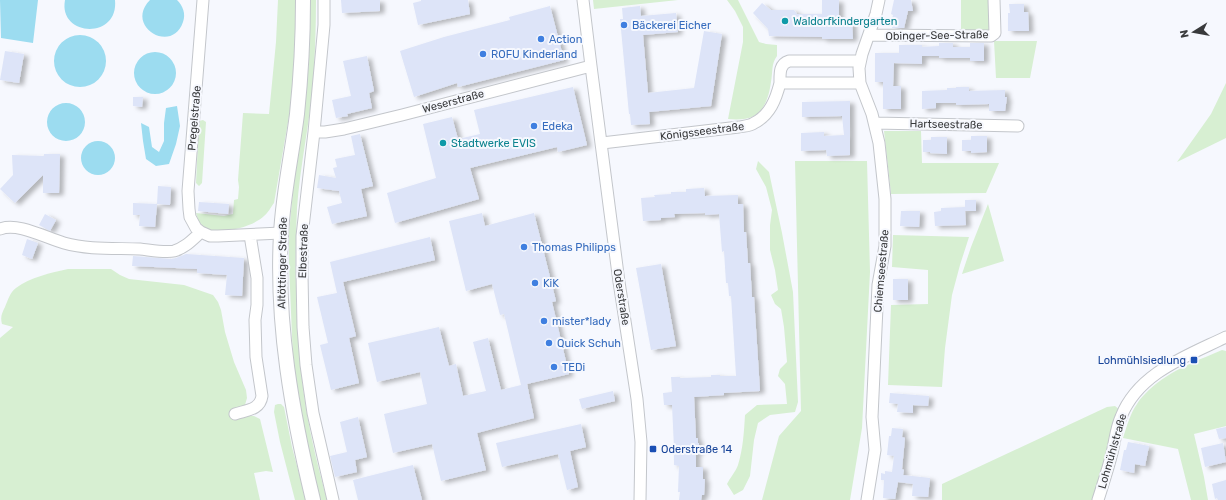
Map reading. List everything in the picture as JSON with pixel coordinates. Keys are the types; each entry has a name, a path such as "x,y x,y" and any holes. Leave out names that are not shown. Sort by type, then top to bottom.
{"main road":[{"name":"Altöttinger Straße","path":"303,0 302,59 297,115 287,176 281,233 281,304 286,362 291,397 302,456 313,500"}],"street":[{"name":"Pregelstraße","path":"201,232 196,228 190,217 188,200 203,0"},
{"name":"Elbestraße","path":"324,0 324,25 302,236 302,274 303,327 306,365 313,413 332,500"},
{"name":"Oderstraße","path":"583,0 619,282 637,399 641,442 640,500"},
{"name":"Chiemseestraße","path":"867,500 875,450 872,417 878,285 885,246 885,200 880,150 875,123 860,83 860,60 879,0"},
{"name":"Obinger-See-Straße","path":"869,35 991,36 995,33 994,0"},
{"name":"Königsseestraße","path":"602,143 739,127 753,124 767,113 773,104 780,83 781,68 784,62 860,60"},
{"name":"Weserstraße","path":"314,132 344,129 591,66"},
{"path":"780,83 860,83"},
{"name":"Hartseestraße","path":"875,123 1018,126"},
{"path":"0,229 12,227 80,246 172,251 185,246 201,232 210,236 231,237 281,233"},
{"path":"235,414 258,405 262,396 256,358 255,320 257,305 257,278 250,235"},
{"name":"Lohmühlstraße","path":"1098,500 1121,417 1133,395 1154,375 1226,337"}],"green space":[{"path":"278,0 297,0 297,38 292,99 274,203 265,215 252,224 225,231 216,231 203,226 200,223 196,213 224,216 233,214 234,200 238,199 243,113 269,114 276,42"},
{"path":"310,0 316,0 315,53 313,85 297,208 297,309 300,359 306,408 318,466 327,500 320,500 312,471 296,385 293,360 289,264 289,233 294,180 309,60"},
{"path":"593,0 678,0 594,9"},
{"path":"727,0 738,0 759,42 777,45 777,56 773,65 767,100 759,112 746,118 728,119 743,42 743,27 735,11"},
{"path":"961,0 991,0 991,30 961,31"},
{"path":"994,41 1037,41 1030,78 996,78"},
{"path":"1226,83 1226,138 1177,162 1211,114"},
{"path":"203,120 206,122 202,183 199,186 196,183 199,121"},
{"path":"884,131 921,131 922,163 999,163 986,193 891,194"},
{"path":"758,161 769,172 793,292 798,402 795,412 770,415 758,423 754,440 750,476 743,490 734,495 727,484 740,459 745,415 757,405 787,404 785,384 778,376 780,369 787,362 784,327 781,309 775,304 771,295 778,290 770,250 770,225 772,210 766,187 756,169"},
{"path":"795,161 867,161 870,272 862,428 850,500 762,500 779,436 801,411"},
{"path":"988,204 1004,261 962,274 971,247"},
{"path":"893,235 969,237 952,295 945,348 942,387 888,385 891,305 928,304 928,270 892,267"},
{"path":"68,269 111,269 129,279 184,285 213,295 221,310 225,332 234,362 246,390 247,398 245,405 242,408 248,416 254,416 260,419 273,472 266,471 254,473 260,500 0,500 0,338 13,327 2,324 2,315 11,294 16,288 34,278"},
{"path":"1222,350 1226,351 1226,426 1194,434 1208,500 1191,500 1178,449 1123,438 1135,408 1153,386 1181,368"},
{"path":"281,404 284,407 292,447 306,500 295,500 274,412 275,405"},
{"path":"1115,406 1120,410 1094,500 942,500 942,484 1107,407"}],"water":[{"path":"0,0 38,0 33,43 1,38"},
{"path":"65,0 115,0 114,13 108,22 99,27 89,29 79,27 70,21 65,12"},
{"path":"150,0 177,0 179,2 184,16 183,22 177,32 170,36 161,36 153,33 146,27 143,19 144,10"},
{"path":"75,35 85,35 99,42 106,56 106,66 99,80 85,87 75,87 65,83 58,76 54,66 54,56 58,46 65,39"},
{"path":"151,52 159,52 170,58 176,69 176,77 170,88 159,94 151,94 140,88 134,77 134,69 140,58"},
{"path":"66,103 76,106 82,112 85,122 82,132 76,138 66,141 56,138 50,132 47,122 50,112 56,106"},
{"path":"177,106 180,126 169,164 156,166 146,159 141,123 149,127 152,147 159,152 164,141 166,108"},
{"path":"101,141 108,143 113,148 115,158 113,168 108,173 95,175 88,173 83,168 81,155 83,148 88,143"}],"building":[{"path":"341,0 380,0 380,11 342,13"},
{"path":"421,0 468,0 470,14 418,25 413,3"},
{"path":"822,0 839,0 839,21 852,21 853,39 769,36 768,29 753,13 762,3 771,10 794,10 797,14 822,14"},
{"path":"894,0 911,0 913,11 908,11 904,28 892,28 894,19 892,19 893,15 891,14"},
{"path":"1009,4 1024,4 1024,12 1028,12 1029,31 1008,31 1008,13 1010,13"},
{"path":"550,6 564,60 458,87 457,83 414,97 400,51 444,37 510,20 509,17"},
{"path":"640,6 641,16 676,13 678,32 643,35 648,93 694,88 704,31 722,34 711,106 649,112 650,124 631,125 620,19 623,19 622,8"},
{"path":"939,43 953,43 953,47 970,47 970,43 984,43 984,61 970,61 970,58 939,58 939,56 922,56 922,64 894,63 893,86 901,86 901,109 883,109 883,82 875,82 875,53 899,53 899,45 922,45 922,47 939,46"},
{"path":"5,51 24,54 19,83 0,80"},
{"path":"367,56 374,91 369,93 372,108 347,114 348,116 336,118 332,100 351,96 343,61"},
{"path":"573,87 587,145 558,152 557,147 470,168 479,199 395,223 387,193 436,178 423,124 452,117 458,139 480,134 474,110"},
{"path":"969,87 969,91 1005,90 1005,97 1007,97 1005,111 989,111 989,104 956,105 956,103 936,103 936,108 922,109 922,91 947,90 947,88"},
{"path":"133,97 143,97 142,107 133,106"},
{"path":"850,101 850,155 827,156 826,150 801,151 801,133 824,132 824,136 844,135 842,116 802,117 802,102"},
{"path":"360,134 373,186 361,189 367,216 332,224 327,207 342,203 339,191 317,188 319,175 336,178 333,168 337,167 335,159 355,155 351,136"},
{"path":"971,136 987,136 987,152 971,153 971,151 962,151 962,140 971,140"},
{"path":"931,137 947,137 947,154 923,152 923,140 931,140"},
{"path":"44,154 60,154 59,193 43,193 43,175 15,203 0,189 13,175 12,155 44,156"},
{"path":"158,186 171,187 170,205 157,204"},
{"path":"704,188 705,196 738,195 738,204 743,204 744,232 746,232 748,263 750,263 752,297 754,297 760,391 724,393 724,395 694,397 696,438 698,438 699,443 699,452 696,452 696,467 703,467 703,479 705,479 704,495 702,495 701,500 679,500 679,466 674,465 672,405 664,405 663,393 672,392 671,377 711,377 711,375 736,376 731,296 729,296 728,283 726,283 724,251 722,252 719,214 674,214 675,217 661,218 661,220 643,221 641,198 655,197 654,195 671,194 671,192 686,192 686,189"},
{"path":"965,200 976,200 976,211 965,211 966,225 935,226 934,212 941,211 941,208 965,207"},
{"path":"199,202 229,204 228,214 198,211"},
{"path":"133,203 157,204 155,227 139,226 140,215 133,215"},
{"path":"901,211 920,211 919,227 900,226"},
{"path":"482,213 485,226 534,213 556,301 552,302 569,374 527,384 534,418 477,433 486,470 441,481 432,444 393,453 384,414 427,404 420,372 377,382 368,343 439,327 449,366 456,364 463,396 486,391 473,342 488,338 501,390 521,385 504,314 500,315 492,284 466,291 449,221"},
{"path":"45,214 56,220 50,231 39,225"},
{"path":"430,237 435,260 343,282 356,336 349,338 359,383 331,390 320,345 328,343 317,297 337,293 330,262"},
{"path":"27,239 38,243 32,259 22,255"},
{"path":"186,254 244,258 242,296 225,295 227,275 197,273 197,269 132,266 133,256 171,259"},
{"path":"661,264 676,346 651,350 636,268"},
{"path":"893,279 908,279 908,300 893,300"},
{"path":"613,391 615,401 582,409 579,399"},
{"path":"890,393 929,396 928,406 913,405 913,413 897,412 898,404 889,403"},
{"path":"358,417 367,457 355,460 357,472 335,477 330,456 347,452 340,422"},
{"path":"581,424 586,447 570,451 578,487 567,490 558,454 502,467 496,443"},
{"path":"1226,427 1226,438 1219,439 1216,429"},
{"path":"892,428 903,429 902,437 905,438 902,469 904,470 903,475 930,478 928,497 912,496 913,484 898,482 895,499 883,498 884,480 881,480 881,473 885,474 885,471 892,472 894,456 887,455 889,436 891,436"},
{"path":"1128,442 1149,446 1145,466 1135,464 1134,473 1120,470 1124,450 1126,450"},
{"path":"1223,443 1226,462 1205,467 1201,448"},
{"path":"413,465 422,500 358,500 353,480"},
{"path":"1226,480 1226,500 1215,499 1212,484"}],"place":[{"name":"Waldorfkindergarten","path":"785,21"},
{"name":"Bäckerei Eicher","path":"624,25"},
{"name":"Action","path":"541,39"},
{"name":"ROFU Kinderland","path":"483,54"},
{"name":"Edeka","path":"534,126"},
{"name":"Stadtwerke EVIS","path":"443,143"},
{"name":"Thomas Philipps","path":"524,247"},
{"name":"KiK","path":"535,283"},
{"name":"mister*lady","path":"544,321"},
{"name":"Quick Schuh","path":"549,343"},
{"name":"Lohmühlsiedlung","path":"1194,360"},
{"name":"TEDi","path":"554,367"},
{"name":"Oderstraße 14","path":"653,449"}]}
